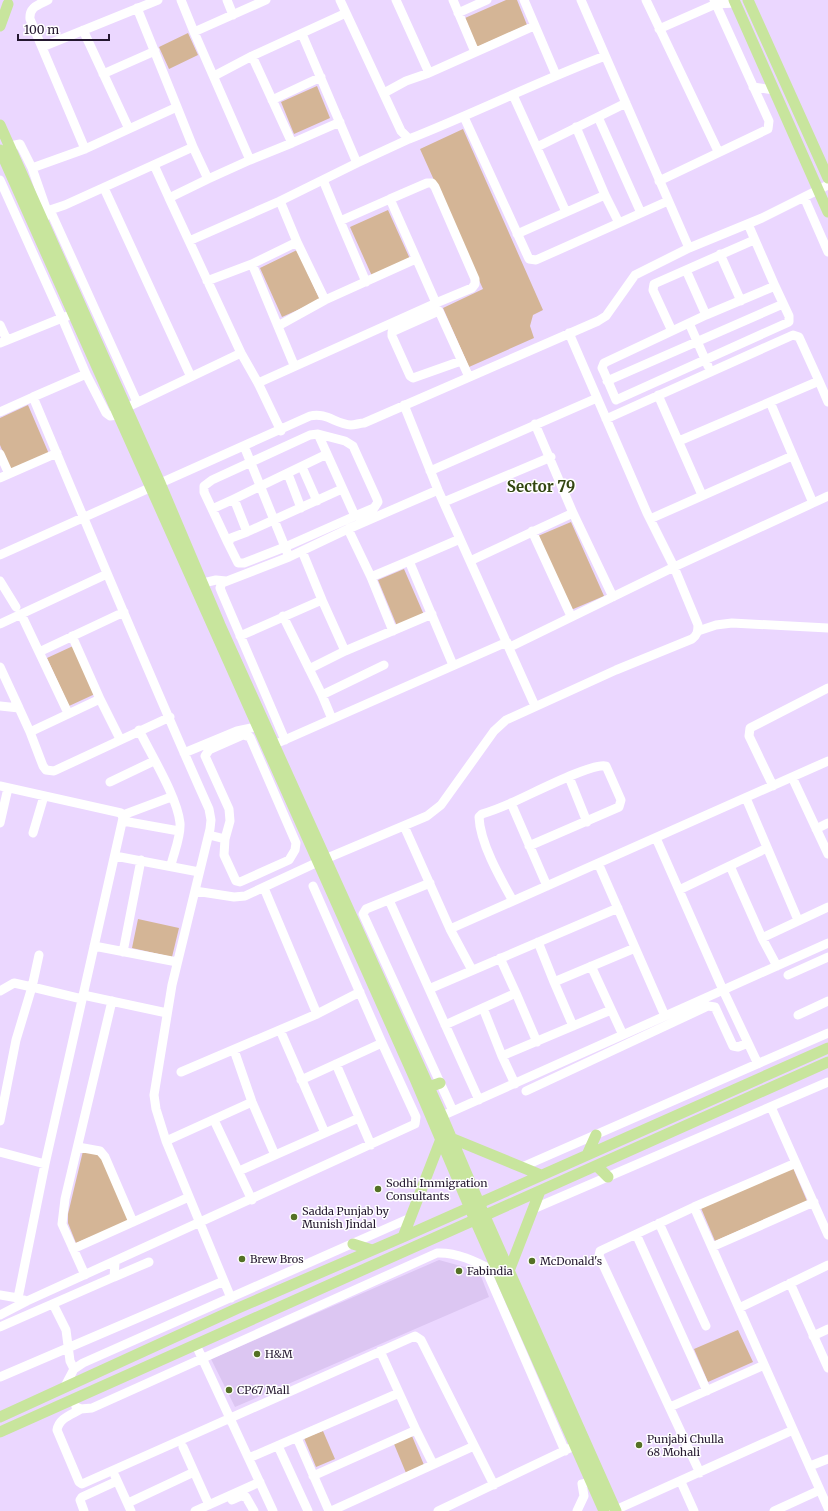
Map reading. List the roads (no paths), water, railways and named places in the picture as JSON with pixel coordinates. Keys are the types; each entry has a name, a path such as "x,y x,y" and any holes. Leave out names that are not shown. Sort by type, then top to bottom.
{"main road":[{"path":"748,0 828,178"},
{"path":"734,1 774,90 823,187 828,212"},
{"path":"0,26 9,4"},
{"path":"0,125 4,151 73,314 123,411"},
{"path":"4,151 45,225 256,726 322,860 371,947 442,1116 446,1138 403,1237"},
{"path":"155,485 203,583 220,625 280,742 342,914 415,1079 446,1138 597,1481 615,1511"},
{"path":"0,1417 65,1386 828,1048"},
{"path":"0,1432 828,1062"},
{"path":"429,1087 440,1083"},
{"path":"587,1154 596,1135"},
{"path":"446,1138 541,1175"},
{"path":"597,1166 608,1177"},
{"path":"540,1191 504,1272 570,1448 597,1481 604,1511"},
{"path":"353,1244 372,1250"}],"street":[{"path":"48,0 34,7 30,14 30,19 85,149"},
{"path":"42,47 158,0"},
{"path":"181,0 250,160"},
{"path":"227,0 233,14"},
{"path":"194,32 266,0"},
{"path":"340,0 401,131 409,138"},
{"path":"396,0 429,73"},
{"path":"453,0 475,52"},
{"path":"458,13 486,0"},
{"path":"524,0 556,74"},
{"path":"581,0 689,248"},
{"path":"646,0 718,152"},
{"path":"659,29 715,2 734,1"},
{"path":"659,181 768,129 769,120 715,2"},
{"path":"137,8 193,147 208,179"},
{"path":"214,76 252,56 346,13"},
{"path":"384,93 406,81 429,73 534,26"},
{"path":"83,30 102,74 129,129"},
{"path":"302,34 357,163"},
{"path":"102,74 155,51"},
{"path":"252,56 292,143"},
{"path":"189,241 323,180 409,138 464,117 556,74 605,56"},
{"path":"272,100 321,77"},
{"path":"753,87 774,90"},
{"path":"513,95 566,212"},
{"path":"537,147 626,103"},
{"path":"32,168 85,149 177,107"},
{"path":"464,117 527,257 532,261 668,201"},
{"path":"598,117 641,213"},
{"path":"169,198 250,160 340,122"},
{"path":"576,127 605,195 619,223"},
{"path":"4,151 20,144 32,168 49,211 137,402"},
{"path":"49,211 104,188 193,147"},
{"path":"154,165 241,353 258,383 281,431"},
{"path":"0,180 86,374 106,413 110,416 241,353"},
{"path":"323,180 366,282"},
{"path":"258,383 294,365 472,288 475,284 475,279 432,183 427,183 340,221"},
{"path":"0,555 317,414 324,415 338,422 351,425 364,423 569,333 598,322 606,316 634,275 689,248 748,224 823,187"},
{"path":"104,188 191,377"},
{"path":"517,234 605,195"},
{"path":"804,197 828,252"},
{"path":"390,199 436,303"},
{"path":"280,200 297,242 325,300"},
{"path":"45,225 49,211"},
{"path":"748,224 789,316 789,322 616,400 602,368 604,363 706,315 775,286"},
{"path":"672,331 653,287 657,283 754,240"},
{"path":"208,281 252,264 297,242"},
{"path":"720,254 741,301"},
{"path":"278,326 325,300 416,259"},
{"path":"252,264 294,365"},
{"path":"686,270 706,315"},
{"path":"607,381 783,304"},
{"path":"461,361 413,378 407,370 392,336 392,332 439,311 461,361 468,377"},
{"path":"0,325 4,342 73,314"},
{"path":"689,324 710,372"},
{"path":"569,333 650,519 674,567 698,625 698,632"},
{"path":"606,419 796,335 828,402"},
{"path":"0,412 86,374"},
{"path":"679,441 819,381"},
{"path":"658,395 702,495"},
{"path":"33,397 85,518 107,574 209,809 211,820 177,962 154,1095 156,1109 166,1141 231,1298"},
{"path":"430,471 597,398"},
{"path":"770,402 813,503"},
{"path":"404,405 438,490 535,706"},
{"path":"535,424 613,597"},
{"path":"310,434 318,434 350,443 356,450 377,499 377,505 285,547 241,564 236,560 204,492 204,486 310,434"},
{"path":"318,434 355,516"},
{"path":"244,446 289,557"},
{"path":"0,478 57,453"},
{"path":"0,454 9,474"},
{"path":"212,509 288,474 327,454"},
{"path":"650,519 792,456"},
{"path":"444,502 551,457"},
{"path":"302,467 317,501"},
{"path":"288,474 301,508"},
{"path":"228,542 231,538 275,520 342,489"},
{"path":"438,490 348,529 289,557 222,583 220,588 240,636 280,742 453,665 508,644 571,616 828,496"},
{"path":"234,499 247,532"},
{"path":"470,561 532,531 574,513"},
{"path":"348,529 371,577 393,631"},
{"path":"532,531 571,616"},
{"path":"371,577 460,539"},
{"path":"302,551 345,651"},
{"path":"409,561 453,665"},
{"path":"0,624 19,611 107,574"},
{"path":"203,583 216,580 226,581"},
{"path":"0,581 19,611 68,713"},
{"path":"240,636 322,600"},
{"path":"39,652 124,612"},
{"path":"309,669 345,651 432,614"},
{"path":"283,616 322,695 332,719"},
{"path":"195,891 234,897 245,896 322,860 427,816 442,805 499,724 535,706 616,670 692,639 698,632 732,623 828,628"},
{"path":"72,636 120,739"},
{"path":"322,695 384,665"},
{"path":"0,667 30,732 43,766 49,771 54,771 139,730 170,717"},
{"path":"772,786 749,736 750,728 828,688"},
{"path":"30,732 100,698"},
{"path":"0,706 19,708"},
{"path":"184,753 237,731 256,726"},
{"path":"139,730 178,815 179,831 171,865"},
{"path":"243,735 250,738 296,843 295,850 287,862 240,882 234,880 226,863 224,848 225,839 230,821 229,809 205,756 209,750 243,735"},
{"path":"110,782 154,761"},
{"path":"450,929 828,761"},
{"path":"513,901 490,855 479,817 482,814 511,803 569,777 600,765 606,766 622,800 619,807 530,846"},
{"path":"569,777 587,822"},
{"path":"792,778 828,854"},
{"path":"0,823 4,787 179,831"},
{"path":"33,833 44,796"},
{"path":"123,818 171,797"},
{"path":"746,798 798,920"},
{"path":"511,803 547,886"},
{"path":"18,1298 45,1164 123,818"},
{"path":"816,829 828,823"},
{"path":"404,826 450,929 472,970"},
{"path":"208,835 225,839"},
{"path":"656,838 723,990 758,1064"},
{"path":"679,890 767,848"},
{"path":"115,856 171,865 198,872"},
{"path":"123,952 141,860"},
{"path":"598,864 665,1016"},
{"path":"730,866 762,938 777,966"},
{"path":"430,883 366,909 363,914 371,947 453,1111"},
{"path":"0,1315 27,1301 115,1263 416,1124 416,1117 313,886"},
{"path":"264,888 318,1014"},
{"path":"389,900 479,1100"},
{"path":"762,938 828,907"},
{"path":"429,989 618,908"},
{"path":"328,920 342,914"},
{"path":"538,942 573,1026"},
{"path":"442,1116 828,943"},
{"path":"94,946 177,962"},
{"path":"554,982 635,948"},
{"path":"0,1121 16,1040 40,955"},
{"path":"788,975 828,957"},
{"path":"500,958 537,1042"},
{"path":"591,966 623,1035"},
{"path":"0,992 14,983 167,1013"},
{"path":"181,1072 318,1014 360,992"},
{"path":"445,1025 516,993"},
{"path":"85,1275 62,1224 65,1199 112,1001"},
{"path":"798,1015 828,1002"},
{"path":"526,1091 712,1005 715,1007 733,1046 738,1047 748,1043"},
{"path":"483,1008 515,1084"},
{"path":"502,1056 611,1010"},
{"path":"280,1030 325,1133"},
{"path":"522,1167 828,1033"},
{"path":"301,1080 382,1043"},
{"path":"234,1050 252,1102 275,1155"},
{"path":"336,1064 371,1146"},
{"path":"540,1073 545,1082"},
{"path":"401,1086 415,1079"},
{"path":"533,1209 828,1082"},
{"path":"166,1141 252,1102"},
{"path":"771,1107 828,1235"},
{"path":"239,1171 359,1118"},
{"path":"214,1120 252,1200"},
{"path":"78,1147 100,1151 105,1157 134,1222"},
{"path":"0,1152 45,1164"},
{"path":"700,1473 600,1256 600,1251 603,1248 694,1207 796,1163"},
{"path":"73,1249 189,1197"},
{"path":"712,1247 814,1202"},
{"path":"694,1207 828,1508"},
{"path":"65,1386 74,1369 83,1363 410,1218"},
{"path":"659,1223 706,1326"},
{"path":"636,1234 707,1391"},
{"path":"494,1485 418,1337 411,1337 231,1419 82,1484 79,1482 56,1430 58,1424 81,1409 92,1408 437,1253 448,1252 456,1254 485,1267 504,1272"},
{"path":"0,1327 149,1262"},
{"path":"114,1277 115,1263"},
{"path":"739,1308 828,1266"},
{"path":"438,1511 570,1448 485,1267"},
{"path":"0,1377 224,1281"},
{"path":"790,1283 828,1368"},
{"path":"0,1294 27,1301"},
{"path":"53,1304 66,1330 68,1347 74,1369"},
{"path":"813,1336 828,1329"},
{"path":"196,1344 273,1511"},
{"path":"380,1351 433,1464"},
{"path":"670,1407 764,1365"},
{"path":"249,1458 399,1393"},
{"path":"68,1402 81,1409"},
{"path":"314,1476 416,1430"},
{"path":"615,1511 793,1430"},
{"path":"297,1438 330,1511 474,1446"},
{"path":"278,1446 308,1511"},
{"path":"183,1447 209,1508"},
{"path":"810,1466 828,1458"},
{"path":"112,1470 130,1507 194,1472"},
{"path":"84,1511 80,1500 82,1497 118,1481"},
{"path":"577,1511 584,1496 582,1484 597,1481"},
{"path":"209,1508 260,1482"},
{"path":"681,1482 694,1511"},
{"path":"774,1511 820,1490"},
{"path":"195,1511 209,1508 241,1496 246,1497 249,1500 254,1511"}],"place":[{"name":"Sodhi Immigration Consultants","path":"378,1189"},
{"name":"Sadda Punjab by Munish Jindal","path":"294,1217"},
{"name":"Brew Bros","path":"242,1259"},
{"name":"McDonald's","path":"532,1261"},
{"name":"Fabindia","path":"459,1271"},
{"name":"H&M","path":"257,1354"},
{"name":"CP67 Mall","path":"229,1390"},
{"name":"Punjabi Chulla 68 Mohali","path":"639,1445"}],"district":[{"name":"Sector 79","path":"541,486"}]}
